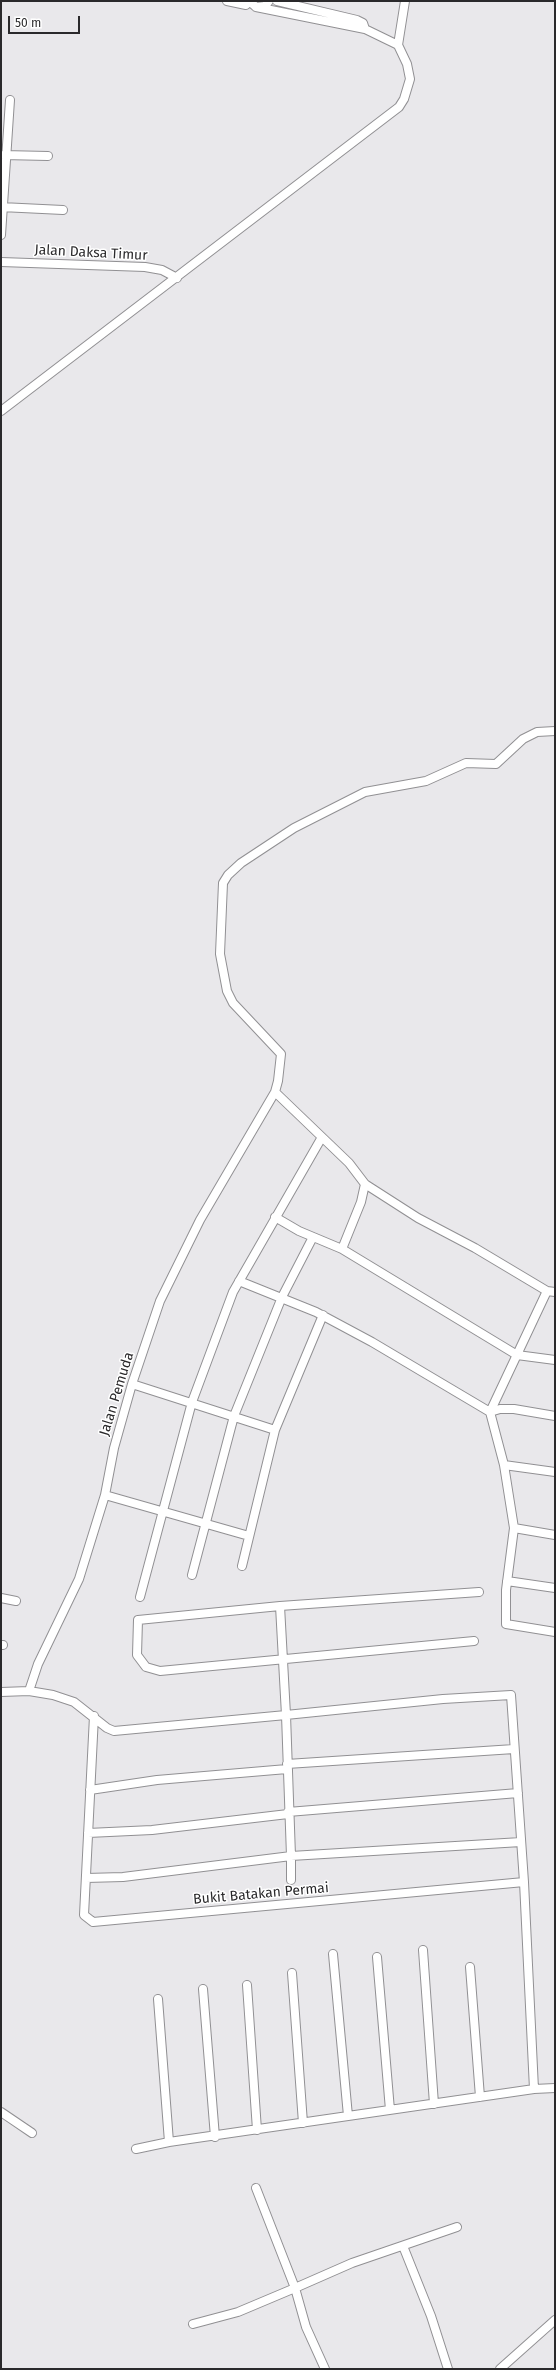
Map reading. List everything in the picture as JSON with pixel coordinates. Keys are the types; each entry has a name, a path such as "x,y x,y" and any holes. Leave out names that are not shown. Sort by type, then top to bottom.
{"street":[{"path":"227,1 246,5 251,3 265,6 269,1"},
{"path":"277,1 357,20 362,23 365,29"},
{"path":"1,411 399,107 406,94 410,79 407,64 398,45 405,1"},
{"path":"251,3 365,29 398,45"},
{"path":"1,234 4,155 10,100"},
{"path":"4,155 48,156"},
{"path":"2,207 63,210"},
{"name":"Jalan Daksa Timur","path":"1,262 145,267 162,270 177,278"},
{"name":"Jalan Pemuda","path":"29,1691 38,1664 79,1579 105,1495 114,1448 132,1384 160,1301 200,1220 275,1092 281,1070 281,1054 233,1003 226,991 220,954 223,883 228,875 241,863 294,828 365,792 426,781 466,763 496,764 523,739 537,732 555,731"},
{"path":"275,1092 349,1163 365,1184 418,1218 475,1248 551,1292 517,1355 490,1412 504,1465 514,1528 507,1580 506,1624 555,1632"},
{"path":"140,1597 192,1402 239,1281 322,1137"},
{"path":"342,1249 361,1202 365,1184"},
{"path":"275,1217 313,1237 342,1249 517,1355 555,1360"},
{"path":"192,1575 204,1522 234,1416 282,1297 313,1237"},
{"path":"239,1281 282,1297 323,1315 372,1342 490,1412 507,1409 555,1416"},
{"path":"242,1566 275,1430 323,1315"},
{"path":"132,1384 192,1402 275,1430"},
{"path":"504,1465 555,1472"},
{"path":"105,1495 249,1536"},
{"path":"514,1528 555,1535"},
{"path":"507,1580 555,1588"},
{"path":"474,1641 160,1671 146,1667 137,1655 138,1620 280,1606 479,1592"},
{"path":"1,1598 16,1600"},
{"path":"280,1606 286,1715 291,1880"},
{"path":"1,1692 29,1691 53,1695 74,1702 94,1716 107,1728 114,1731 443,1699 511,1694 524,1882 534,2090"},
{"name":"Bukit Batakan Permai","path":"94,1716 84,1916 93,1922 524,1882"},
{"path":"90,1790 157,1780 287,1766 514,1749"},
{"path":"88,1833 152,1830 288,1813 518,1793"},
{"path":"86,1878 123,1877 291,1856 521,1842"},
{"path":"423,1950 434,2104"},
{"path":"333,1954 348,2116"},
{"path":"378,1957 390,2110"},
{"path":"470,1967 480,2097"},
{"path":"292,1973 303,2123"},
{"path":"247,1985 257,2130"},
{"path":"203,1989 215,2137"},
{"path":"158,1999 168,2142"},
{"path":"136,2149 168,2142 215,2137 348,2116 555,2088"},
{"path":"1,2112 32,2133"},
{"path":"256,2188 295,2288 306,2327 325,2369"},
{"path":"193,2324 238,2312 352,2263 457,2227"},
{"path":"403,2246 431,2316 448,2369"},
{"path":"500,2369 555,2320"}]}
